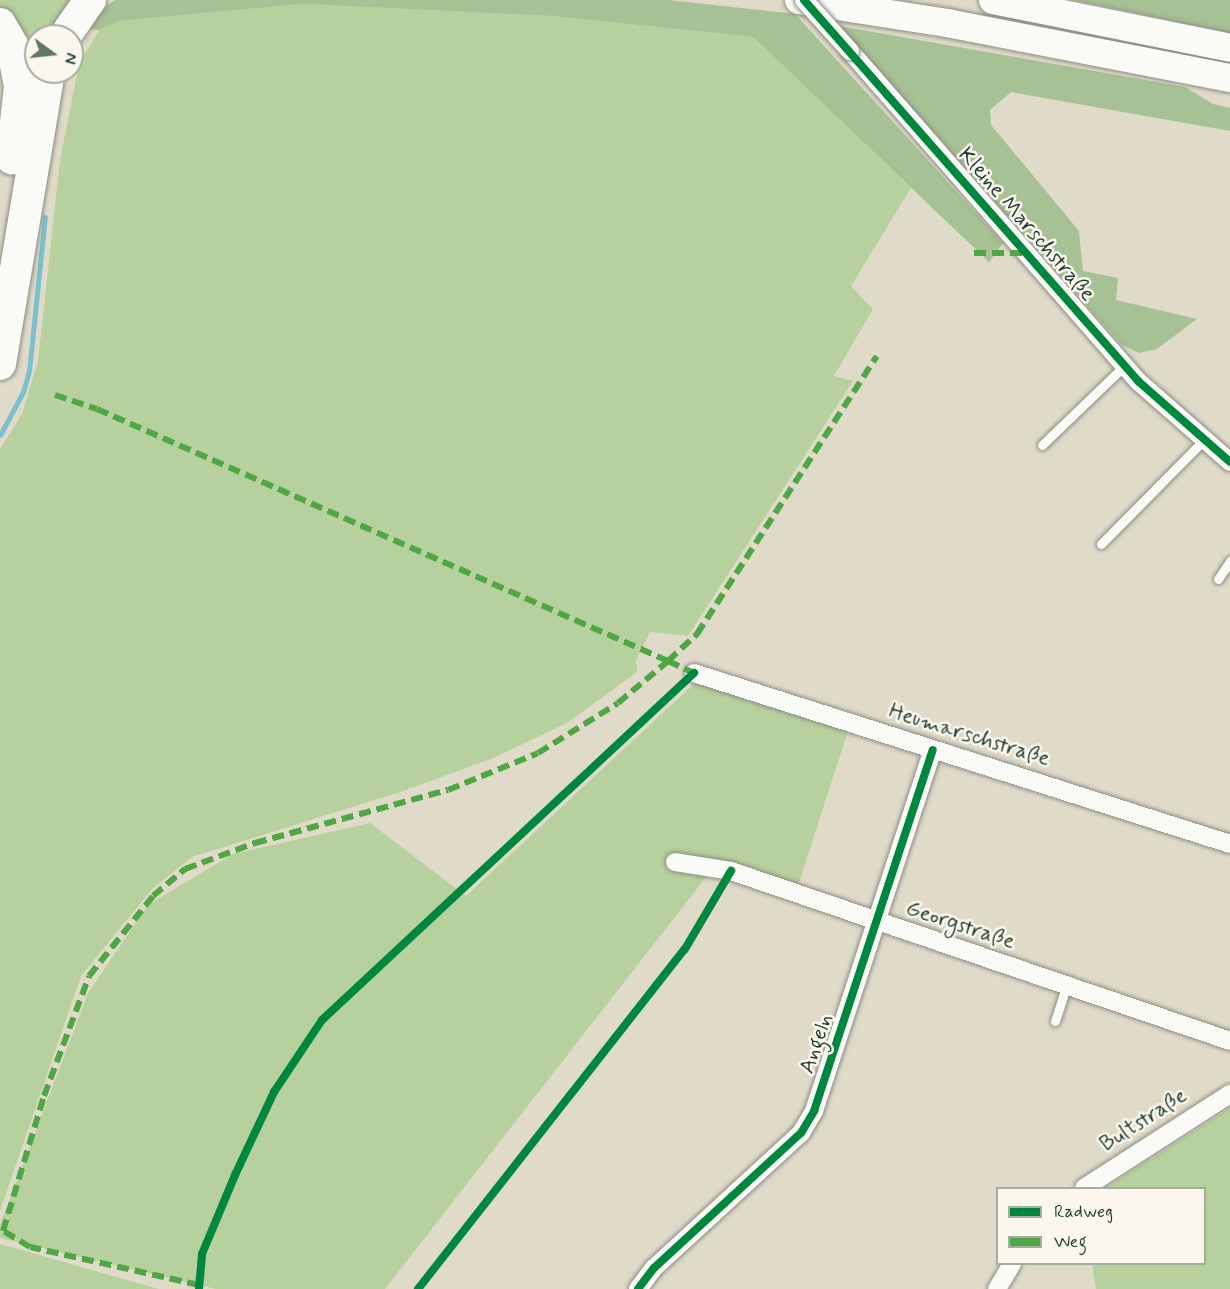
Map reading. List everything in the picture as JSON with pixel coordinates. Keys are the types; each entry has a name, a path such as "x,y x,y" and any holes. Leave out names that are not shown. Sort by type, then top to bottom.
{"highway":[{"path":"73,24 90,0"},
{"path":"799,0 947,23 1230,78"},
{"path":"993,0 1230,48"},
{"path":"0,24 12,45 20,86 0,233"},
{"path":"0,364 47,84"}],"street":[{"name":"Kleine Marschstraße","path":"804,0 1125,365 1203,441 1230,462"},
{"name":"Heumarschstraße","path":"694,673 1230,844"},
{"name":"Angeln","path":"638,1289 654,1268 801,1133 814,1111 933,750"},
{"name":"Georgstraße","path":"675,862 731,871 877,924 1230,1041"},
{"name":"Bultstraße","path":"1085,1187 1230,1094"},
{"path":"998,1289 1011,1265"}],"lane":[{"path":"1042,445 1125,365"},
{"path":"1101,544 1203,441"},
{"path":"1218,579 1230,561"},
{"path":"1055,1021 1066,987"}],"green space":[{"path":"0,0 81,0 64,24 24,24 24,60 0,9"},
{"path":"115,0 668,0 795,14 1003,243 989,262 753,37 552,16 303,4 119,21 99,30 87,29 100,10"},
{"path":"1075,0 1230,0 1230,33 1229,33"},
{"path":"303,4 552,16 753,37 911,188 851,286 873,309 834,376 853,381 688,636 650,632 636,660 637,672 567,723 491,759 400,792 192,857 152,889 81,976 0,1211 0,449 22,414 38,361 60,160 75,84 84,84 84,56 99,30 119,21"},
{"path":"839,26 1185,87 1213,104 1230,108 1230,131 1011,92 990,110 991,125 1079,231 1083,271 1118,278 1116,300 1197,319 1157,349 1139,353 1122,345"},
{"path":"696,682 848,731 797,889 717,863 385,1289 216,1289 0,1238 0,1225 88,993 148,905 233,854 370,823 466,896"},
{"path":"1230,1108 1230,1289 1096,1289 1092,1265 1206,1265 1206,1187 1108,1187"},
{"path":"0,1244 67,1263 159,1289 0,1289"}],"waterway":[{"path":"0,435 23,392 29,371 45,217"}],"marked path":[{"path":"974,253 1026,253"},
{"path":"55,395 97,409 668,661 697,634 877,356"},
{"path":"199,1285 30,1247 3,1231 44,1096 89,976 153,896 185,869 255,843 448,790 538,753 618,703 668,661 694,673"}],"cycle path":[{"path":"804,0 1139,382 1230,462"},
{"path":"199,1289 202,1254 235,1175 274,1092 322,1020 694,673"},
{"path":"638,1289 654,1268 801,1133 814,1111 933,750"},
{"path":"418,1289 685,949 731,871"}]}
